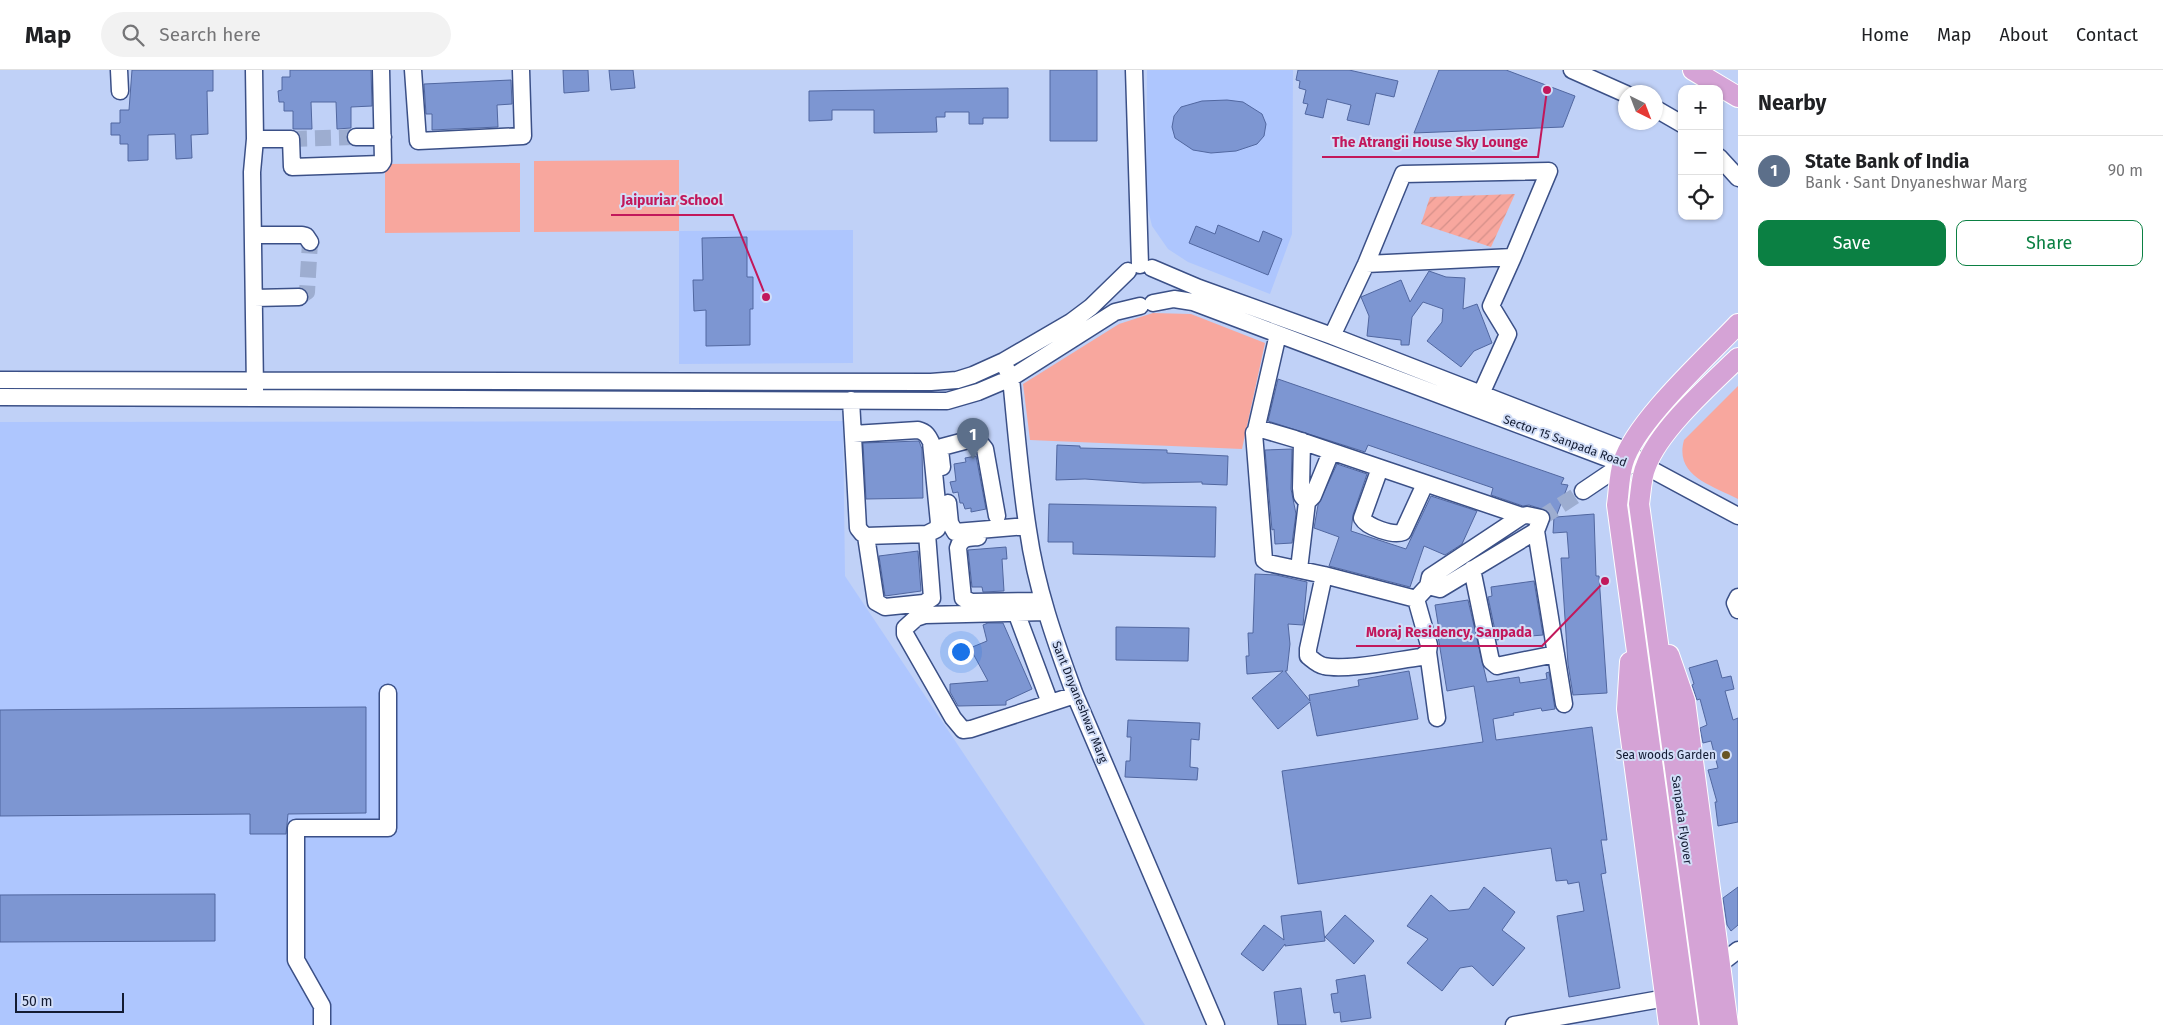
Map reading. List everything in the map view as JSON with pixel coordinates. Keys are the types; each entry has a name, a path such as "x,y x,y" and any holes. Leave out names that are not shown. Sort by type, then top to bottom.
{"main road":[{"path":"1693,70 1718,85"},
{"path":"1723,88 1738,97"},
{"path":"1723,90 1738,112"},
{"path":"1669,1025 1627,709 1633,618 1617,505 1625,458 1660,407 1738,324"},
{"path":"1728,1025 1685,701 1655,616 1639,504 1645,466 1654,450 1676,420 1738,358"},
{"name":"Sanpada Flyover","path":"1655,616 1710,1025"},
{"name":"Sanpada Flyover","path":"1633,618 1688,1025"}],"street":[{"path":"119,70 120,91"},
{"path":"254,70 255,139 252,172 255,397"},
{"path":"255,139 291,139 292,167 381,164 383,161 381,70"},
{"path":"413,70 418,141 523,136 521,70"},
{"path":"1134,70 1140,268"},
{"path":"1572,70 1618,90"},
{"path":"1663,113 1678,122"},
{"path":"356,137 382,137"},
{"path":"1723,161 1738,178"},
{"path":"1332,336 1366,264 1403,174 1549,171 1491,306 1508,334 1481,394"},
{"path":"253,235 302,235 306,236 310,242"},
{"path":"1366,264 1513,257"},
{"path":"1140,268 1158,272 1163,285 1162,292 1147,304 1134,304 1124,296 1122,283 1140,268"},
{"path":"0,380 931,382 957,380 1004,361 1071,322 1140,268"},
{"name":"Sector 15 Sanpada Road","path":"1140,268 1332,336 1481,394 1625,458"},
{"path":"254,298 299,297"},
{"name":"Sector 15 Sanpada Road","path":"0,397 947,401 978,392 1011,378 1115,312 1174,300 1193,302 1645,466"},
{"path":"1278,334 1254,433 1264,560 1268,563 1324,575 1416,599"},
{"name":"Sant Dnyaneshwar Marg","path":"1004,361 1011,378 1027,529 1055,641 1075,695 1216,1025"},
{"path":"851,400 858,528 866,536 927,534 937,529 939,523 931,442 928,436 918,430 853,434"},
{"path":"1256,430 1261,429 1302,441 1522,516"},
{"path":"997,516 985,449 981,442 977,439 972,439 942,447 940,450 950,523 956,532 1027,529"},
{"path":"1302,441 1301,488 1302,496 1307,502"},
{"path":"1299,569 1307,502 1313,496 1331,452"},
{"path":"1583,491 1625,458"},
{"path":"1645,466 1738,516"},
{"path":"1380,468 1362,518 1368,524 1397,533 1403,532 1425,484"},
{"path":"1416,599 1428,586 1430,577 1522,516 1527,515 1541,518 1536,531 1564,704"},
{"path":"1027,529 966,538 960,542 958,548 962,593 964,598 971,602 1045,606"},
{"path":"1428,586 1440,589 1536,531"},
{"path":"866,536 876,602 885,607 924,603 932,598 927,534"},
{"path":"1472,569 1491,661 1497,666 1556,654"},
{"path":"1324,575 1308,649 1308,656 1313,661 1324,666 1353,666 1421,657 1428,652"},
{"path":"1738,597 1735,604 1738,610"},
{"path":"1416,599 1428,637 1428,652 1437,718"},
{"path":"1045,606 1016,612 925,615 909,622 905,628 905,634 953,718 963,730 1075,695"},
{"path":"1016,612 1050,703"},
{"path":"1029,650 1055,641"},
{"path":"322,1025 322,1006 296,960 296,828 388,828 388,694"},
{"path":"1720,964 1738,950"},
{"path":"1514,1025 1666,998"}],"shaded area":[{"path":"1147,70 1293,70 1292,234 1270,294 1188,262 1168,249 1152,226 1146,201"},
{"path":"679,160 679,231 534,232 534,161"},
{"path":"520,163 520,232 385,233 385,164"},
{"path":"1515,194 1491,247 1421,224 1430,197"},
{"path":"853,230 853,363 679,364 679,231"},
{"path":"1153,313 1191,314 1265,343 1242,449 1030,440 1023,384 1119,324"},
{"path":"1738,386 1738,499 1698,478 1690,471 1682,452 1684,440"},
{"path":"843,421 845,576 1145,1025 0,1025 0,422"}],"building":[{"path":"132,70 213,70 213,91 207,91 208,134 191,135 192,158 176,159 175,134 148,135 148,160 128,161 128,144 120,144 120,135 111,135 111,123 120,123 120,110 129,110"},
{"path":"290,70 371,70 372,106 351,107 351,128 337,129 336,102 311,102 312,129 293,129 293,111 284,111 284,102 279,102 278,91 282,90 282,77 290,77"},
{"path":"563,70 588,70 589,91 564,93"},
{"path":"609,70 633,70 635,88 611,90"},
{"path":"1050,70 1097,70 1097,141 1050,141"},
{"path":"1298,70 1349,70 1398,81 1394,97 1376,93 1369,125 1347,120 1351,105 1327,99 1323,118 1305,114 1308,104 1303,103 1306,90 1299,88 1300,81 1296,80"},
{"path":"1439,70 1506,70 1575,96 1563,127 1414,133"},
{"path":"511,80 512,104 497,105 498,127 432,130 432,114 426,114 424,84"},
{"path":"1008,88 1008,118 983,118 983,124 969,124 969,112 945,112 945,117 936,117 937,132 874,133 874,110 832,110 832,120 809,121 809,91"},
{"path":"1227,100 1243,102 1262,114 1266,124 1264,136 1257,144 1236,151 1211,153 1193,150 1175,138 1172,127 1174,116 1181,107 1202,101"},
{"path":"1218,225 1259,242 1263,231 1282,239 1268,275 1189,243 1196,226 1215,234"},
{"path":"747,237 747,277 753,277 753,309 750,309 750,345 706,346 706,310 694,311 693,280 703,280 702,238"},
{"path":"1429,271 1446,277 1465,278 1463,309 1477,304 1492,343 1474,351 1461,367 1427,341 1442,322 1443,309 1423,302 1412,317 1409,345 1401,345 1401,340 1367,336 1369,316 1361,297 1401,280 1410,302"},
{"path":"1278,379 1564,478 1561,484 1568,485 1556,517 1594,514 1596,576 1599,576 1607,693 1573,695 1568,664 1561,558 1569,558 1567,532 1553,533 1554,517 1548,511 1529,505 1523,506 1491,495 1493,488 1368,445 1365,452 1268,421"},
{"path":"919,441 922,449 923,498 866,499 863,443"},
{"path":"1057,445 1080,446 1080,448 1167,450 1167,453 1228,456 1227,485 1202,484 1202,482 1143,483 1085,479 1056,480"},
{"path":"1292,449 1291,489 1296,514 1292,543 1275,544 1274,529 1272,530 1265,450"},
{"path":"976,456 986,509 971,512 971,508 965,509 963,503 960,503 958,492 953,493 950,482 956,481 954,464 966,462 965,458"},
{"path":"1337,464 1367,474 1353,515 1351,531 1406,549 1431,496 1477,511 1462,544 1445,555 1424,546 1410,587 1329,566 1339,537 1314,528 1318,505"},
{"path":"1049,504 1216,507 1215,557 1073,554 1073,542 1048,542"},
{"path":"1006,547 1007,559 1002,559 1004,591 983,592 982,587 972,587 968,550"},
{"path":"918,551 921,591 885,596 879,556"},
{"path":"1255,574 1276,575 1307,582 1303,625 1288,624 1290,644 1287,671 1285,671 1310,701 1309,695 1359,686 1358,680 1409,671 1418,719 1317,736 1310,702 1278,729 1252,698 1283,671 1247,674 1246,656 1249,656 1248,633 1253,633"},
{"path":"1534,581 1543,635 1531,636 1531,632 1497,640 1488,597 1492,596 1491,587"},
{"path":"1468,600 1487,682 1519,677 1520,683 1547,679 1546,673 1549,672 1555,709 1542,711 1541,708 1493,719 1496,740 1592,727 1607,840 1601,840 1606,873 1601,874 1620,988 1569,997 1557,916 1584,911 1579,882 1568,884 1567,880 1556,881 1551,848 1298,884 1282,771 1483,742 1474,686 1447,691 1438,636 1440,636 1435,605"},
{"path":"1003,623 1032,689 1006,701 1006,705 958,706 950,692 950,684 988,681 970,648 987,641 983,625"},
{"path":"1116,627 1189,628 1188,661 1116,660"},
{"name":"Sea woods Garden","path":"1717,660 1722,678 1731,676 1734,689 1725,691 1733,720 1738,718 1738,822 1718,826 1715,802 1717,802 1708,770 1718,768 1711,741 1703,743 1700,728 1707,725 1700,699 1697,700 1692,685 1694,684 1689,668"},
{"path":"366,707 366,813 288,814 286,834 250,834 250,814 0,816 0,710"},
{"path":"1128,720 1200,723 1199,740 1191,739 1190,767 1198,768 1197,780 1125,777 1126,761 1130,761 1131,737 1127,737"},
{"path":"1484,887 1515,912 1502,930 1525,948 1493,986 1472,966 1460,968 1442,991 1407,963 1428,939 1407,926 1431,895 1449,911 1469,909"},
{"path":"1738,887 1738,925 1731,931 1727,925 1723,898"},
{"path":"215,894 215,941 0,942 0,895"},
{"path":"1321,911 1325,941 1285,946 1285,944 1263,971 1241,954 1264,925 1284,940 1281,916"},
{"path":"1345,915 1374,941 1354,964 1325,937"},
{"path":"1365,975 1371,1018 1341,1022 1340,1012 1334,1013 1331,994 1338,993 1336,980"},
{"path":"1301,988 1306,1025 1278,1025 1274,992"}],"tunnel":[{"path":"291,139 356,137"},
{"path":"299,297 307,292 310,242"},
{"path":"1541,518 1583,491"}],"place":[{"name":"The Atrangii House Sky Lounge","path":"1547,90"},
{"name":"Jaipuriar School","path":"766,297"},
{"name":"State Bank of India","path":"973,459"},
{"name":"Moraj Residency, Sanpada","path":"1605,581"},
{"name":"Sea woods Garden","path":"1726,755"}]}
